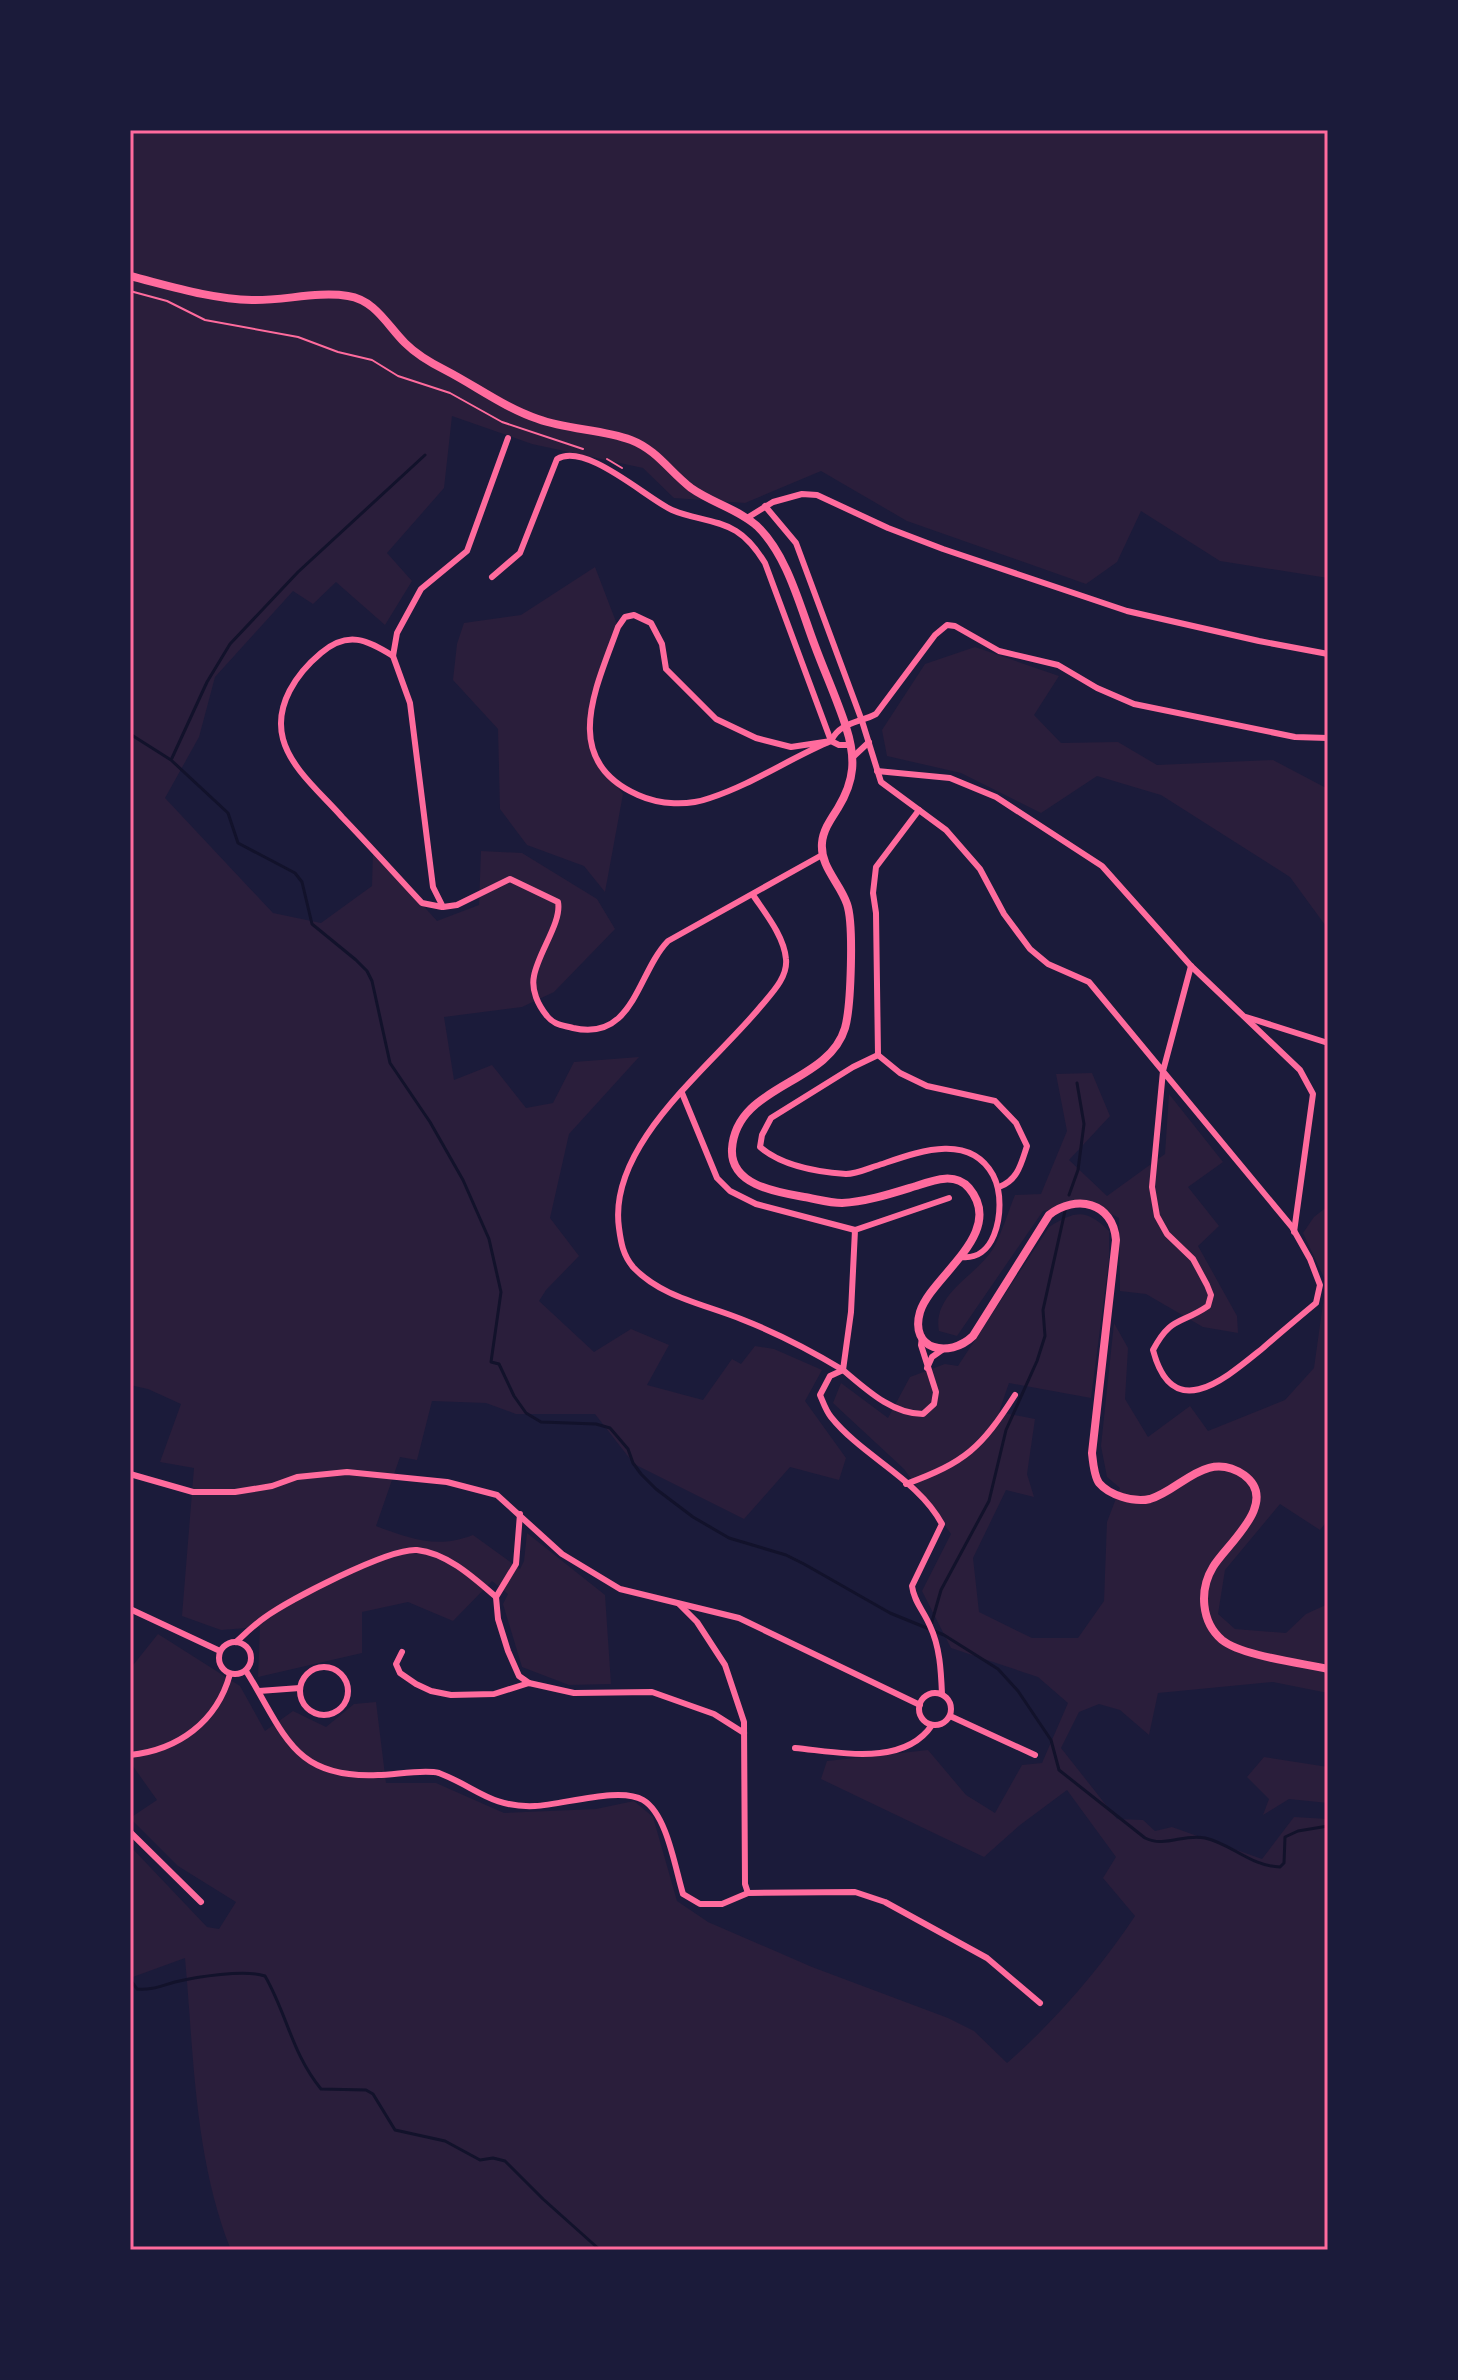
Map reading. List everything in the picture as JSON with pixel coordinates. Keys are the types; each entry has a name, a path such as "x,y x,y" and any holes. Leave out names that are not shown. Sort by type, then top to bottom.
{"main road":[{"path":"130,276 239,300 341,295 358,299 374,308 409,348 437,367 531,417 636,442 649,449 688,486 747,518 768,538 780,558 845,724 852,750 850,786 822,837 822,855 845,899 850,918 847,1023 838,1046 820,1064 764,1096 743,1120 732,1144 733,1164 750,1182 775,1192 840,1203 891,1194 934,1180 956,1178 973,1193 978,1212 973,1236 961,1257 923,1305 919,1316 922,1337 929,1345 942,1350 963,1345 973,1336 1049,1215 1058,1208 1082,1202 1094,1204 1103,1210 1115,1230 1116,1240 1092,1453 1097,1481 1111,1492 1130,1499 1150,1499 1192,1474 1213,1467 1233,1469 1248,1478 1257,1495 1254,1512 1212,1569 1204,1594 1205,1616 1222,1640 1243,1650 1328,1669"}],"street":[{"path":"443,907 433,887 410,703 393,656 397,633 421,589 467,551 508,438"},
{"path":"492,577 520,553 557,459 564,455 586,459 675,511 733,529 749,541 765,563 831,741"},
{"path":"747,518 765,506 802,494 817,495 915,538 1127,611 1328,654"},
{"path":"765,506 796,543 862,721 881,782 946,830 980,869 1004,914 1030,949 1048,964 1089,982 1163,1071 1294,1232 1310,1259 1320,1285 1316,1303 1223,1381 1185,1391 1169,1383 1157,1367 1153,1350 1173,1322 1193,1316 1208,1306 1211,1295 1193,1259 1167,1234 1157,1216 1152,1187 1163,1071 1191,966"},
{"path":"869,742 852,750 831,741 791,747 756,738 716,719 666,669 662,644 651,623 634,615 625,617 618,627 591,703 594,757 605,774 618,786 631,792 672,804 709,799 831,741 836,730 845,724 876,714 935,635 947,625 955,626 999,651 1058,665 1097,688 1134,704 1295,737 1327,740"},
{"path":"393,656 368,641 348,639 329,646 305,667 288,692 281,721 283,740 299,769 422,903 443,907 457,905 510,879 558,902 560,911 533,979 538,1005 553,1023 584,1030 613,1024 634,1001 655,953 668,941 822,855"},
{"path":"877,771 950,778 996,797 1102,866 1191,966 1300,1070 1313,1094 1294,1232"},
{"path":"919,810 876,867 873,893 878,1055 900,1073 927,1086 995,1101 1016,1123 1027,1146 1018,1173 1008,1184 999,1187"},
{"path":"753,895 775,928 786,960 780,983 751,1019 659,1117 635,1156 616,1209 622,1249 631,1265 650,1283 793,1341 843,1370 876,1397 908,1414 923,1414 934,1404 936,1392 927,1368 922,1337"},
{"path":"1243,1016 1328,1043"},
{"path":"878,1055 771,1118 760,1147 783,1163 850,1174 945,1147 966,1151 989,1168 999,1187 994,1237 981,1253 972,1258 961,1257"},
{"path":"682,1093 717,1178 730,1191 756,1204 855,1230 949,1198"},
{"path":"843,1370 851,1312 855,1230"},
{"path":"927,1368 932,1357 942,1350"},
{"path":"795,1748 891,1752 918,1742 932,1725 942,1723 950,1716 951,1703 942,1694 941,1665 931,1626 913,1597 912,1586 942,1524 933,1506 831,1416 820,1395 830,1376 843,1370"},
{"path":"906,1484 953,1465 979,1445 1015,1395"},
{"path":"130,1474 193,1492 235,1492 272,1486 297,1477 347,1472 447,1482 497,1495 562,1554 620,1589 739,1618 920,1705"},
{"path":"520,1514 516,1564 496,1597 498,1619 519,1676 529,1683 574,1693 652,1692 714,1714 744,1733"},
{"path":"246,1671 230,1674 219,1662 220,1651 267,1616 382,1556 416,1550 464,1569 496,1597"},
{"path":"679,1603 697,1622 725,1665 744,1722 745,1884 748,1893"},
{"path":"130,1609 220,1651"},
{"path":"236,1642 246,1646 251,1655 246,1671"},
{"path":"402,1652 396,1664 400,1673 431,1691 451,1695 494,1694 529,1683"},
{"path":"326,1667 340,1673 348,1692 342,1708 320,1716 305,1706 300,1688 310,1671 326,1667"},
{"path":"246,1671 286,1740 310,1763 343,1775 435,1772 511,1806 538,1806 629,1794 654,1809 662,1823 683,1894 700,1904 722,1904 748,1893 855,1892 885,1902 987,1958 1040,2003"},
{"path":"130,1755 154,1752 199,1727 224,1696 230,1674"},
{"path":"259,1691 300,1688"},
{"path":"932,1725 922,1717 920,1705 926,1696 942,1694"},
{"path":"950,1716 1035,1755"},
{"path":"130,1832 201,1902"}],"path":[{"path":"130,291 167,301 205,320 298,337 338,352 372,360 398,376 450,393 502,422 584,450"},
{"path":"599,455 630,474"}],"shaded area":[{"path":"130,130 1328,130 1328,578 1220,561 1141,511 1117,562 1086,584 907,521 821,471 745,503 674,498 643,468 532,444 452,416 444,488 387,553 412,581 385,625 336,582 313,604 293,591 215,677 199,737 165,798 273,913 321,923 372,886 373,850 437,921 479,905 481,851 522,853 597,899 615,929 554,992 522,1007 444,1017 454,1080 492,1065 526,1108 553,1103 574,1062 639,1057 569,1134 550,1218 579,1256 539,1301 594,1352 631,1329 669,1345 647,1385 703,1400 732,1359 741,1364 755,1346 774,1349 822,1370 805,1401 846,1458 839,1480 790,1467 744,1519 634,1464 595,1414 516,1414 486,1403 432,1401 417,1460 400,1457 376,1526 424,1541 448,1541 473,1535 520,1569 527,1533 605,1595 611,1684 569,1685 522,1667 503,1604 508,1594 492,1581 453,1621 408,1602 362,1612 362,1653 258,1677 260,1627 221,1630 182,1616 194,1468 160,1462 181,1404 148,1389 130,1385"},
{"path":"595,567 618,627 591,703 594,757 623,794 605,892 584,866 527,845 500,809 498,729 453,680 457,644 464,623 521,615"},
{"path":"975,647 1059,676 1034,715 1061,743 1118,742 1157,765 1273,760 1328,789 1328,929 1290,877 1161,795 1097,776 1041,813 961,773 887,756 882,730 925,664"},
{"path":"1092,1073 1110,1116 1069,1160 1107,1196 1165,1154 1169,1094 1223,1162 1188,1187 1219,1226 1198,1246 1237,1316 1238,1333 1203,1327 1146,1294 1120,1291 1119,1218 1088,1202 1043,1211 957,1336 939,1331 942,1306 993,1249 1015,1195 1041,1194 1067,1131 1056,1074"},
{"path":"1328,1206 1328,1520 1320,1530 1280,1504 1225,1570 1218,1614 1235,1629 1286,1633 1306,1614 1328,1604 1328,1693 1273,1682 1158,1693 1149,1735 1120,1710 1099,1704 1079,1712 1061,1748 1117,1819 1143,1820 1155,1831 1172,1827 1262,1859 1294,1817 1328,1819 1328,2250 231,2250 209,2179 203,2143 185,1958 130,1978 130,1846 207,1927 219,1929 236,1902 178,1866 130,1818 157,1800 130,1762 130,1669 158,1634 240,1686 265,1731 293,1711 326,1727 354,1704 376,1702 386,1783 436,1783 504,1813 596,1809 634,1801 653,1817 677,1901 708,1922 812,1967 948,2018 974,2031 1007,2063 1076,1994 1135,1916 1103,1878 1116,1857 1067,1790 984,1857 821,1779 827,1761 928,1750 966,1795 995,1813 1022,1765 1042,1763 1068,1703 1038,1677 951,1648 922,1591 951,1534 904,1469 833,1403 841,1383 888,1418 910,1377 945,1364 958,1366 1049,1227 1080,1214 1093,1218 1109,1231 1109,1260 1091,1398 1009,1383 999,1412 1035,1419 1027,1474 1034,1497 1006,1490 973,1558 979,1612 1032,1638 1078,1638 1104,1601 1107,1522 1120,1488 1107,1477 1101,1446 1114,1323 1128,1348 1125,1399 1148,1437 1190,1406 1208,1431 1285,1400 1314,1368 1326,1282 1303,1233 1314,1217"},
{"path":"1264,1757 1328,1767 1328,1803 1289,1799 1263,1815 1269,1799 1247,1777"}],"waterway":[{"path":"172,758 207,682 230,644 298,572 425,455"},
{"path":"130,734 171,760 228,813 238,843 295,873 302,882 312,924 367,971 372,981 390,1063 430,1122 463,1180 489,1239 501,1292 491,1362 499,1364 526,1413 541,1422 596,1424 610,1428 628,1449 641,1474 693,1517 729,1538 786,1555 890,1613 944,1635 998,1669 1018,1691 1051,1740 1059,1770 1145,1838 1160,1842 1205,1838 1259,1863 1280,1867 1284,1863 1285,1837 1298,1831 1328,1826"},
{"path":"1069,1195 1078,1170 1084,1124 1077,1083"},
{"path":"931,1625 941,1590 989,1501 1006,1430 1037,1361 1045,1336 1043,1310 1065,1211"},
{"path":"130,1979 137,1989 143,1989 220,1974 265,1976 296,2048 321,2089 366,2090 373,2094 395,2130 445,2141 480,2160 493,2158 505,2161 600,2250"}]}
